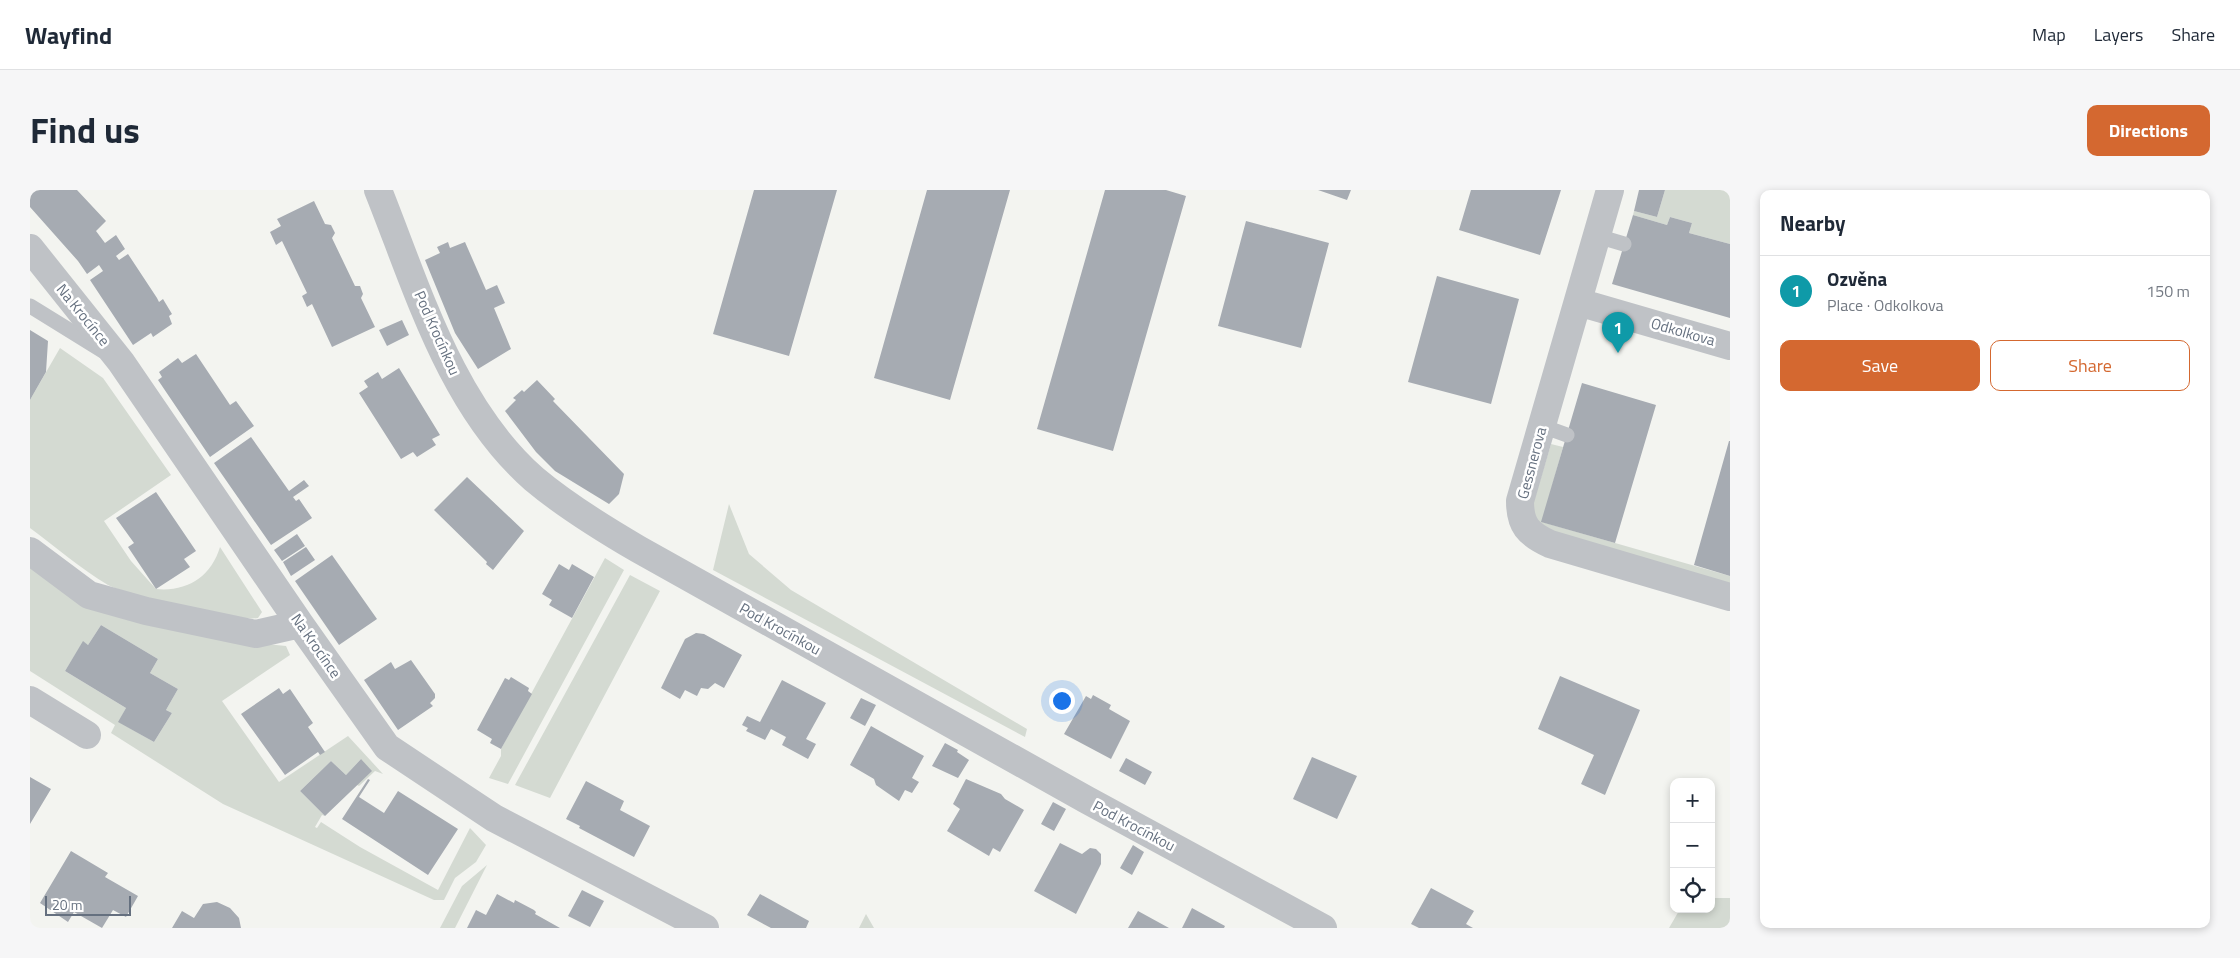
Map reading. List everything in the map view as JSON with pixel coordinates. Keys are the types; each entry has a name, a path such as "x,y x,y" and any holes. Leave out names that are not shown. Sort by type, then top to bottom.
{"street":[{"name":"Pod Krocínkou","path":"378,190 448,364 488,428 534,478 583,516 638,549 1078,796 1323,928"},
{"name":"Gessnerova","path":"1610,190 1578,302 1554,431 1520,501 1520,516 1526,528 1537,538 1550,544 1730,597"},
{"name":"Na Krocínce","path":"30,248 120,362 300,624 388,747 494,818 705,928"},
{"name":"Odkolkova","path":"1578,302 1730,346"},
{"path":"30,551 90,595 146,611 256,634 300,624"},
{"path":"30,700 87,735"}],"lane":[{"path":"1597,236 1624,244"},
{"path":"30,306 120,362"}],"shaded area":[{"path":"1665,190 1730,190 1730,244 1689,233 1692,223 1670,217 1667,225 1633,215 1634,211 1657,217"},
{"path":"60,348 103,378 171,475 104,521 131,561 156,589 178,588 188,585 204,574 211,567 220,547 262,612 258,618 206,612 120,590 108,585 88,572 30,528 30,400"},
{"path":"1551,444 1563,447 1542,522 1730,576 1730,588 1549,536 1531,511"},
{"path":"729,504 749,554 791,590 1027,729 1025,737 713,570"},
{"path":"605,558 624,570 508,784 489,778 501,756 501,749"},
{"path":"30,565 226,640 286,646 290,655 222,701 279,782 348,736 383,774 375,771 359,786 357,785 361,759 346,775 331,761 300,791 325,816 322,815 315,827 317,828 321,822 360,847 438,890 470,828 486,845 476,862 455,878 444,900 434,900 223,804 111,733 115,725 30,671","holes":["101,625 158,659 150,673 178,689 166,710 172,713 154,742 119,722 126,708 65,671 83,642 88,645"]},
{"path":"630,575 660,591 550,798 515,785"},
{"path":"487,865 455,928 440,928 462,886"},
{"path":"1715,898 1730,898 1730,928 1669,928 1678,913 1715,913"},
{"path":"866,914 874,928 859,928"}],"building":[{"path":"30,190 77,190 106,221 96,231 105,243 116,235 125,249 116,256 119,260 128,254 159,302 163,299 172,314 169,316 172,324 153,337 151,333 133,345 90,280 103,271 99,265 87,274 78,261 30,207"},
{"path":"754,190 837,190 789,356 713,334"},
{"path":"927,190 1010,190 950,400 874,378"},
{"path":"1105,190 1166,190 1186,196 1113,451 1037,429"},
{"path":"1318,190 1351,190 1347,200"},
{"path":"1471,190 1561,190 1540,255 1459,230"},
{"path":"1639,190 1665,190 1657,217 1634,211"},
{"path":"314,201 325,224 331,225 335,233 332,238 355,286 360,286 363,294 361,298 375,327 332,347 312,304 307,307 302,296 307,293 282,241 276,245 270,232 281,226 277,219"},
{"path":"1633,215 1667,225 1670,217 1692,223 1689,233 1730,244 1730,318 1612,284"},
{"path":"1246,221 1329,243 1301,348 1218,326"},
{"path":"448,242 450,248 465,242 486,290 497,285 505,303 494,308 511,349 478,369 455,333 425,260 440,253 437,247"},
{"path":"1437,276 1519,299 1491,404 1408,382"},
{"path":"402,320 409,335 387,346 379,330"},
{"path":"30,330 48,341 46,372 30,400"},
{"path":"196,354 230,405 236,401 254,426 210,457 158,380 162,377 159,372 178,358 182,363"},
{"path":"399,368 440,435 432,439 436,445 417,457 413,452 401,459 359,393 368,387 364,381 378,372 382,379"},
{"path":"537,380 555,399 553,401 624,474 619,494 609,504 555,471 536,452 505,411 516,400 513,398 522,390 524,392"},
{"path":"1582,383 1656,405 1615,543 1541,522"},
{"path":"251,437 289,491 304,480 309,486 293,497 296,501 299,499 312,518 271,545 214,463"},
{"path":"1730,441 1730,576 1694,565"},
{"path":"467,477 524,531 493,570 434,510"},
{"path":"156,492 196,551 184,559 190,567 156,589 128,547 134,543 116,518"},
{"path":"297,534 305,546 282,561 274,550"},
{"path":"306,547 315,560 291,576 283,562"},
{"path":"332,555 377,619 339,645 295,581"},
{"path":"559,564 569,570 572,564 594,577 572,618 549,605 552,600 542,594"},
{"path":"101,625 158,659 150,673 178,689 166,710 172,713 154,742 118,722 126,708 65,671 83,641 88,645"},
{"path":"696,633 704,634 742,655 724,688 715,683 708,689 701,688 697,696 685,690 680,699 661,688 685,639"},
{"path":"411,660 435,694 435,698 430,703 433,706 398,730 364,680 391,662 395,669"},
{"path":"1560,676 1640,710 1605,795 1581,784 1594,755 1538,729"},
{"path":"511,677 529,688 528,691 532,694 501,749 490,743 492,739 477,730 505,678 509,680"},
{"path":"782,680 826,703 806,739 816,744 808,759 782,745 786,737 771,729 765,740 746,731 748,728 742,725 747,716 760,722"},
{"path":"279,688 283,694 290,689 313,723 308,727 325,752 320,755 318,752 285,775 241,714"},
{"path":"1093,695 1111,705 1109,709 1130,721 1111,759 1064,734 1086,696 1091,699"},
{"path":"861,698 876,705 865,726 850,718"},
{"path":"871,726 924,756 912,778 919,782 912,793 905,790 899,801 876,785 874,779 850,765"},
{"path":"945,743 958,750 957,752 969,760 958,778 932,766"},
{"path":"1312,757 1357,776 1337,819 1293,799"},
{"path":"1126,758 1152,772 1145,785 1119,771"},
{"path":"361,759 372,771 325,816 300,791 331,761 346,775"},
{"path":"30,777 51,789 30,824"},
{"path":"368,779 370,780 359,797 384,813 398,791 458,829 428,875 342,819"},
{"path":"966,779 1001,794 1005,799 1024,810 1000,852 993,848 989,856 947,831 960,809 953,804"},
{"path":"586,781 624,801 620,810 650,826 634,857 579,828 580,826 566,819"},
{"path":"1053,802 1066,809 1054,831 1041,824"},
{"path":"1060,843 1082,854 1090,848 1096,849 1101,854 1101,864 1076,914 1034,891"},
{"path":"1133,845 1144,852 1132,875 1120,868"},
{"path":"71,851 108,873 105,877 138,896 126,917 113,910 102,928 74,912 68,922 40,903"},
{"path":"1431,888 1474,911 1466,924 1473,928 1419,928 1411,924"},
{"path":"582,890 604,901 590,927 568,916"},
{"path":"497,894 514,903 515,900 534,910 535,914 560,928 467,928 476,910 486,915"},
{"path":"760,894 809,921 806,928 771,928 747,915"},
{"path":"217,902 230,908 239,918 241,928 172,928 182,911 194,918 203,904"},
{"path":"1192,908 1225,926 1224,928 1182,928"},
{"path":"1138,911 1169,928 1128,928"}],"place":[{"name":"Ozvěna","path":"1618,353"}]}
